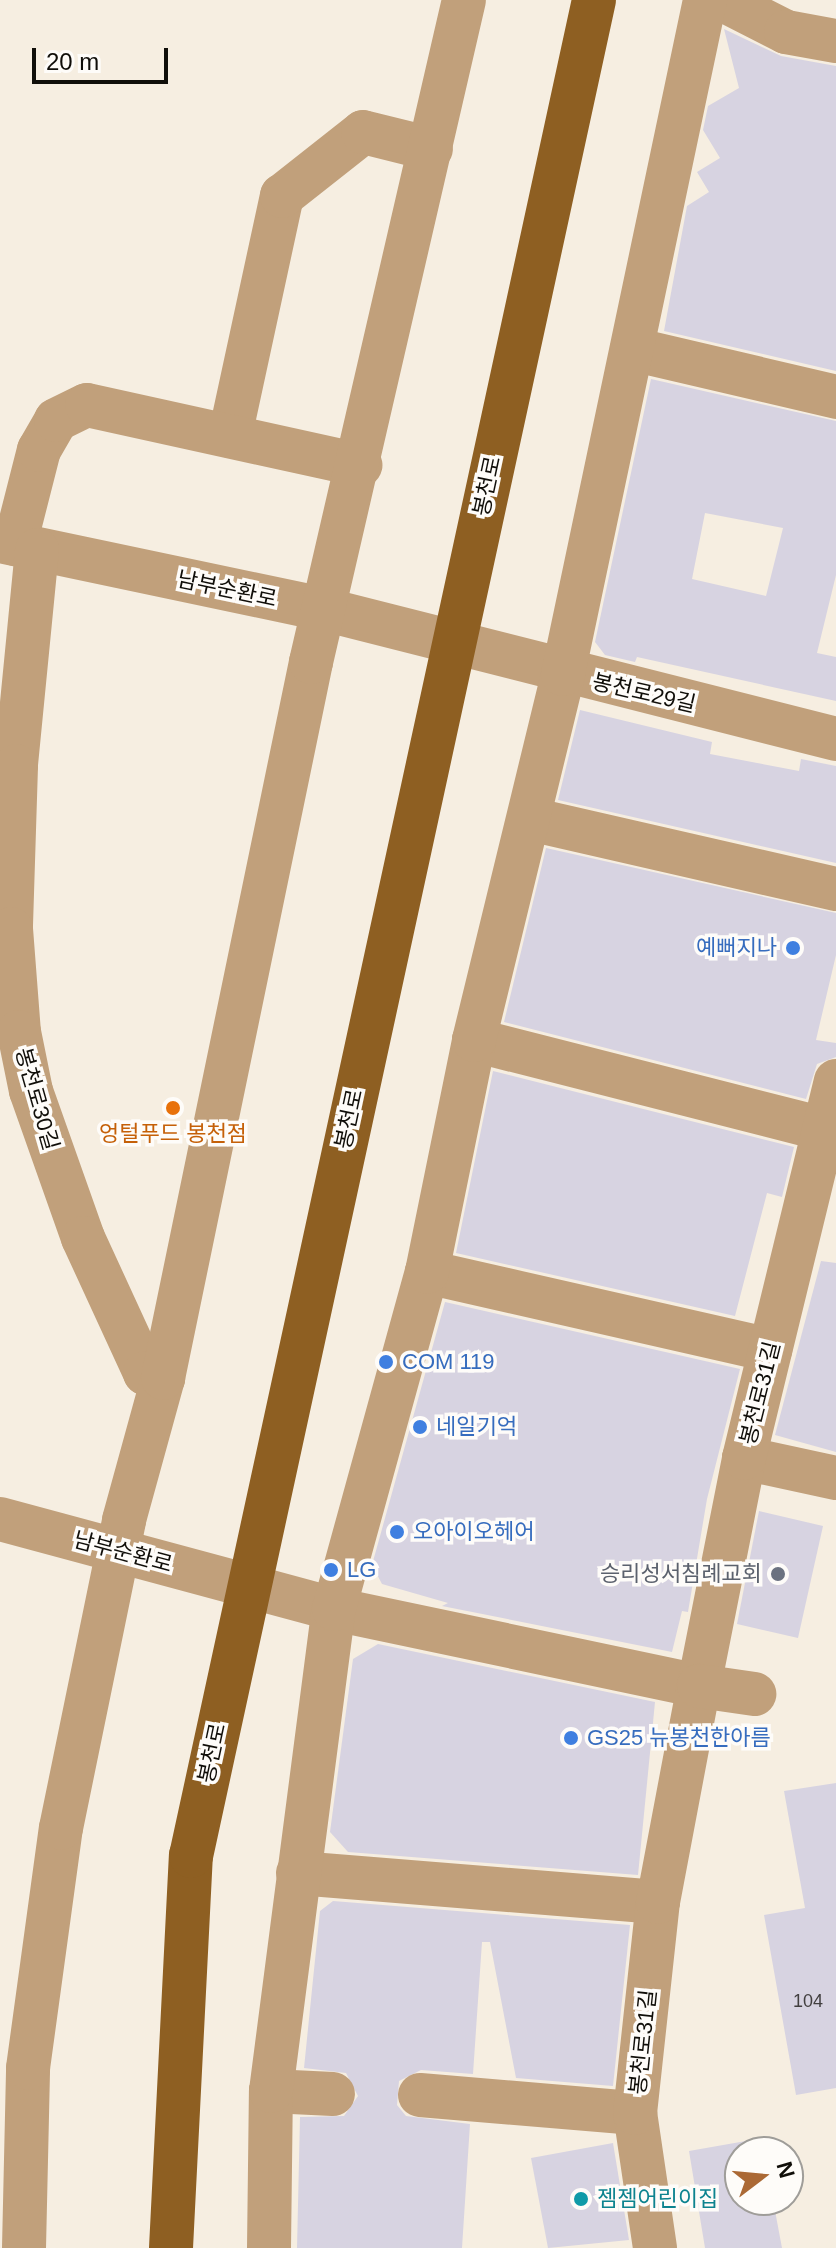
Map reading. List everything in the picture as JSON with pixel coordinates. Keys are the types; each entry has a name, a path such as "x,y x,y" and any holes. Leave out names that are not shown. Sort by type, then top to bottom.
{"main road":[{"name":"봉천로","path":"171,2248 191,1856 246,1585 594,0"}],"street":[{"path":"24,2248 32,2038 61,1828 117,1550 163,1378 327,610 464,0"},
{"path":"269,2248 271,2091 334,1609 427,1272 474,1040 563,674 705,0"},
{"path":"723,0 786,32 836,41"},
{"path":"230,436 282,196 363,132 431,149"},
{"path":"632,349 836,397"},
{"name":"봉천로30길","path":"163,1378 145,1373 83,1238 31,1091 19,1032 11,929 16,766 17,545 39,450 56,420 87,405 360,465"},
{"name":"남부순환로","path":"17,545 327,610 453,644"},
{"name":"봉천로29길","path":"453,644 563,674 836,739"},
{"path":"530,819 836,889"},
{"path":"474,1040 832,1104"},
{"name":"봉천로31길","path":"655,2248 635,2113 658,1902 744,1458 832,1104"},
{"path":"427,1272 770,1350"},
{"path":"744,1458 836,1478"},
{"name":"남부순환로","path":"0,1519 246,1585"},
{"path":"246,1585 334,1609 699,1686 754,1694"},
{"path":"298,1873 658,1902"},
{"path":"271,2091 333,2094"},
{"path":"420,2095 635,2113"}],"building":[{"path":"724,29 781,56 836,66 836,371 664,331 687,206 709,192 697,172 720,158 703,130 708,106 739,88"},
{"path":"651,379 836,421 836,575 817,653 836,657 836,701 637,657 635,662 605,655 595,642","holes":["705,513 783,528 766,596 692,579"]},
{"path":"580,710 712,742 710,754 799,771 801,759 836,766 836,863 558,800"},
{"path":"546,848 836,913 836,955 816,1040 836,1043 836,1057 817,1064 806,1099 504,1022"},
{"path":"493,1071 794,1147 782,1197 767,1193 735,1316 456,1253"},
{"path":"821,1261 836,1263 836,1452 775,1435"},
{"path":"445,1302 740,1369 707,1499 688,1612 682,1611 672,1652 442,1606 448,1603 382,1584 372,1565"},
{"name":"승리성서침례교회","path":"759,1511 823,1526 798,1638 737,1624"},
{"path":"378,1644 655,1702 638,1875 348,1852 330,1832 353,1659"},
{"path":"836,1783 836,2088 796,2095 764,1915 805,1908 784,1791"},
{"path":"333,1901 630,1925 613,2086 516,2078 490,1942 482,1942 473,2074 421,2070 399,2081 397,2105 406,2116 470,2124 462,2248 297,2248 300,2117 344,2116 358,2096 346,2073 304,2068 320,1911"},
{"name":"젬젬어린이집","path":"613,2143 629,2240 548,2248 531,2158"},
{"path":"724,2145 724,2216 776,2216 782,2248 705,2248 689,2151"}],"place":[{"name":"예뻐지나","path":"793,948"},
{"name":"엉털푸드 봉천점","path":"173,1108"},
{"name":"COM 119","path":"386,1362"},
{"name":"네일기억","path":"420,1427"},
{"name":"오아이오헤어","path":"397,1532"},
{"name":"LG","path":"331,1570"},
{"name":"승리성서침례교회","path":"778,1574"},
{"name":"GS25 뉴봉천한아름","path":"571,1738"},
{"name":"젬젬어린이집","path":"581,2199"}]}
